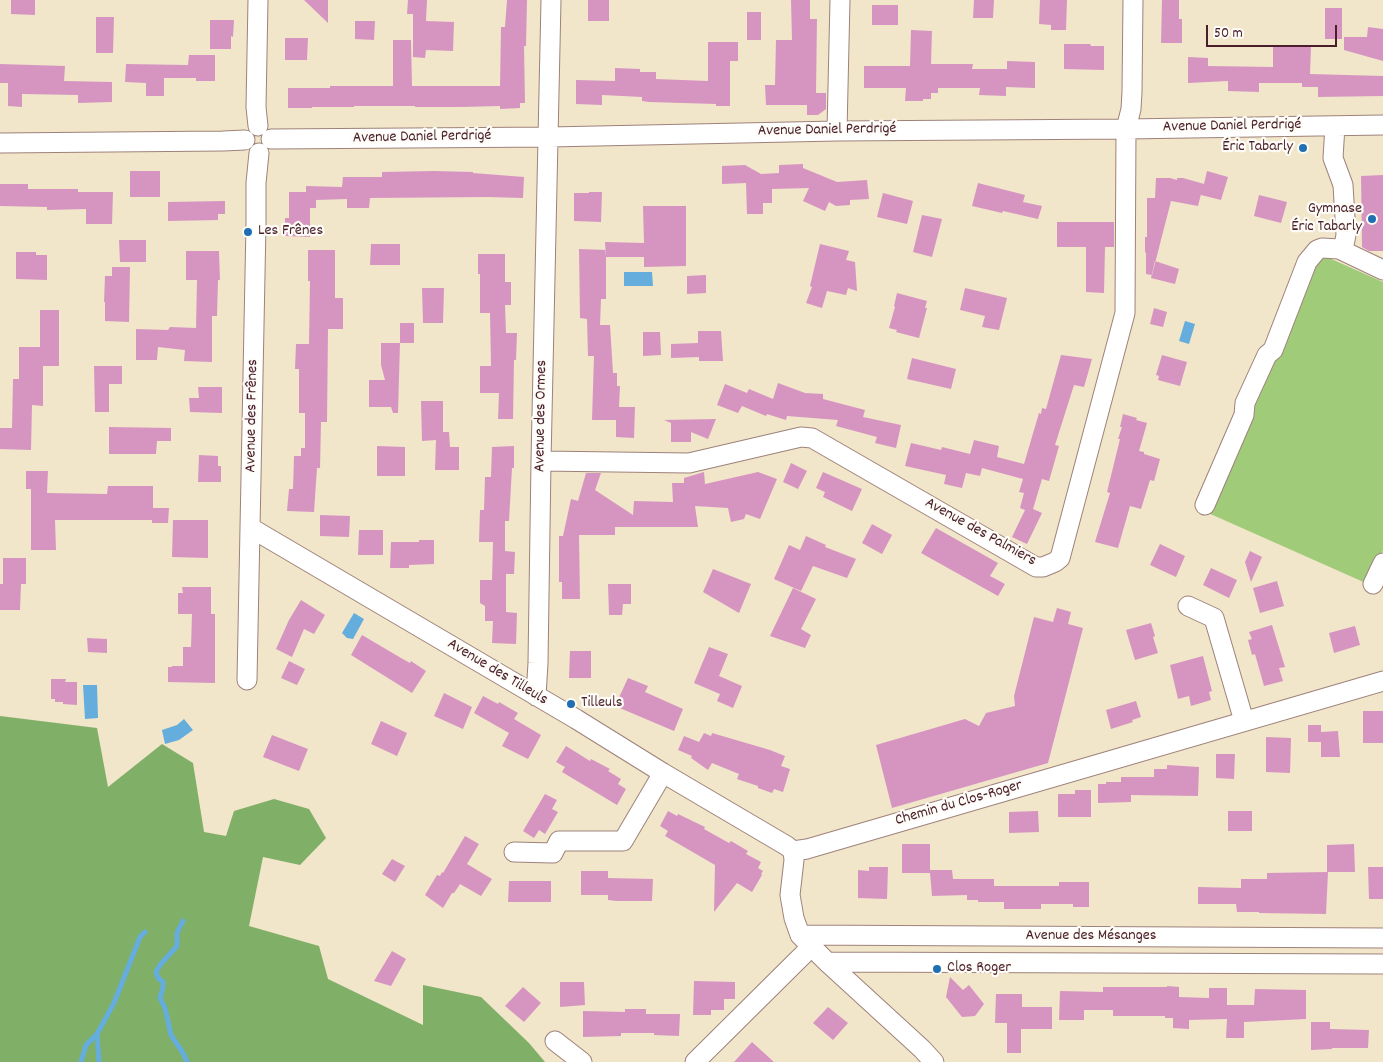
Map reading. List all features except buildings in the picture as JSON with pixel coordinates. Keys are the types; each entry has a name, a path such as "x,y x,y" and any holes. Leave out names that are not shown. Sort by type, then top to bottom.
{"street":[{"path":"258,0 256,107 258,126"},
{"name":"Avenue des Ormes","path":"536,696 551,0"},
{"path":"837,131 840,0"},
{"path":"1126,129 1132,92 1133,0"},
{"name":"Avenue Daniel Perdrigé","path":"265,146 548,137 837,131 1383,125"},
{"path":"258,126 266,128 271,135 265,146 251,150 245,144 245,136 250,129 258,126"},
{"path":"1334,126 1333,158 1343,185 1346,235 1344,245 1338,249"},
{"name":"Avenue des Palmiers","path":"541,461 689,463 801,437 812,438 1036,567 1043,567 1056,562 1060,558 1124,313 1126,129"},
{"path":"0,143 245,140"},
{"name":"Avenue des Frênes","path":"247,680 256,183 265,146"},
{"path":"1204,505 1244,416 1245,403 1267,355 1273,350 1307,262 1317,250 1322,248 1338,249 1383,270"},
{"name":"Avenue des Tilleuls","path":"250,528 576,719 793,851"},
{"path":"1373,584 1383,563"},
{"path":"1188,606 1214,618 1244,721"},
{"name":"Chemin du Clos-Roger","path":"793,851 807,849 1383,681"},
{"path":"514,852 554,853 559,841 623,841 663,773"},
{"path":"793,851 794,860 790,895 794,918 805,941 934,1062"},
{"name":"Avenue des Mésanges","path":"805,941 1383,938"},
{"path":"695,1062 805,941"},
{"name":"Avenue des Mésanges","path":"826,962 1383,964"},
{"path":"555,1041 582,1062"}],"green space":[{"path":"1320,254 1383,282 1383,550 1368,584 1206,512"},
{"path":"0,716 97,728 108,787 162,744 193,763 204,832 226,836 234,811 274,799 309,809 326,838 300,865 263,857 249,926 319,946 328,979 423,1025 423,985 481,997 529,1043 545,1062 0,1062"}],"water":[{"path":"624,272 652,272 653,286 624,286"},
{"path":"1185,321 1195,324 1189,344 1179,341"},
{"path":"354,613 364,619 353,639 347,638 342,633"},
{"path":"83,685 97,685 98,718 85,719"},
{"path":"184,719 193,730 179,740 165,744 162,730 177,725"}],"waterway":[{"path":"183,921 177,933 177,946 156,972 158,978 163,982 160,998 165,1008 171,1035 187,1062"},
{"path":"99,1062 97,1034 114,1003 140,937 145,932"},
{"path":"81,1062 86,1045 97,1034"}],"place":[{"name":"Éric Tabarly","path":"1303,148"},
{"name":"Gymnase Éric Tabarly","path":"1372,219"},
{"name":"Les Frênes","path":"248,232"},
{"name":"Tilleuls","path":"571,704"},
{"name":"Clos Roger","path":"937,969"}]}
